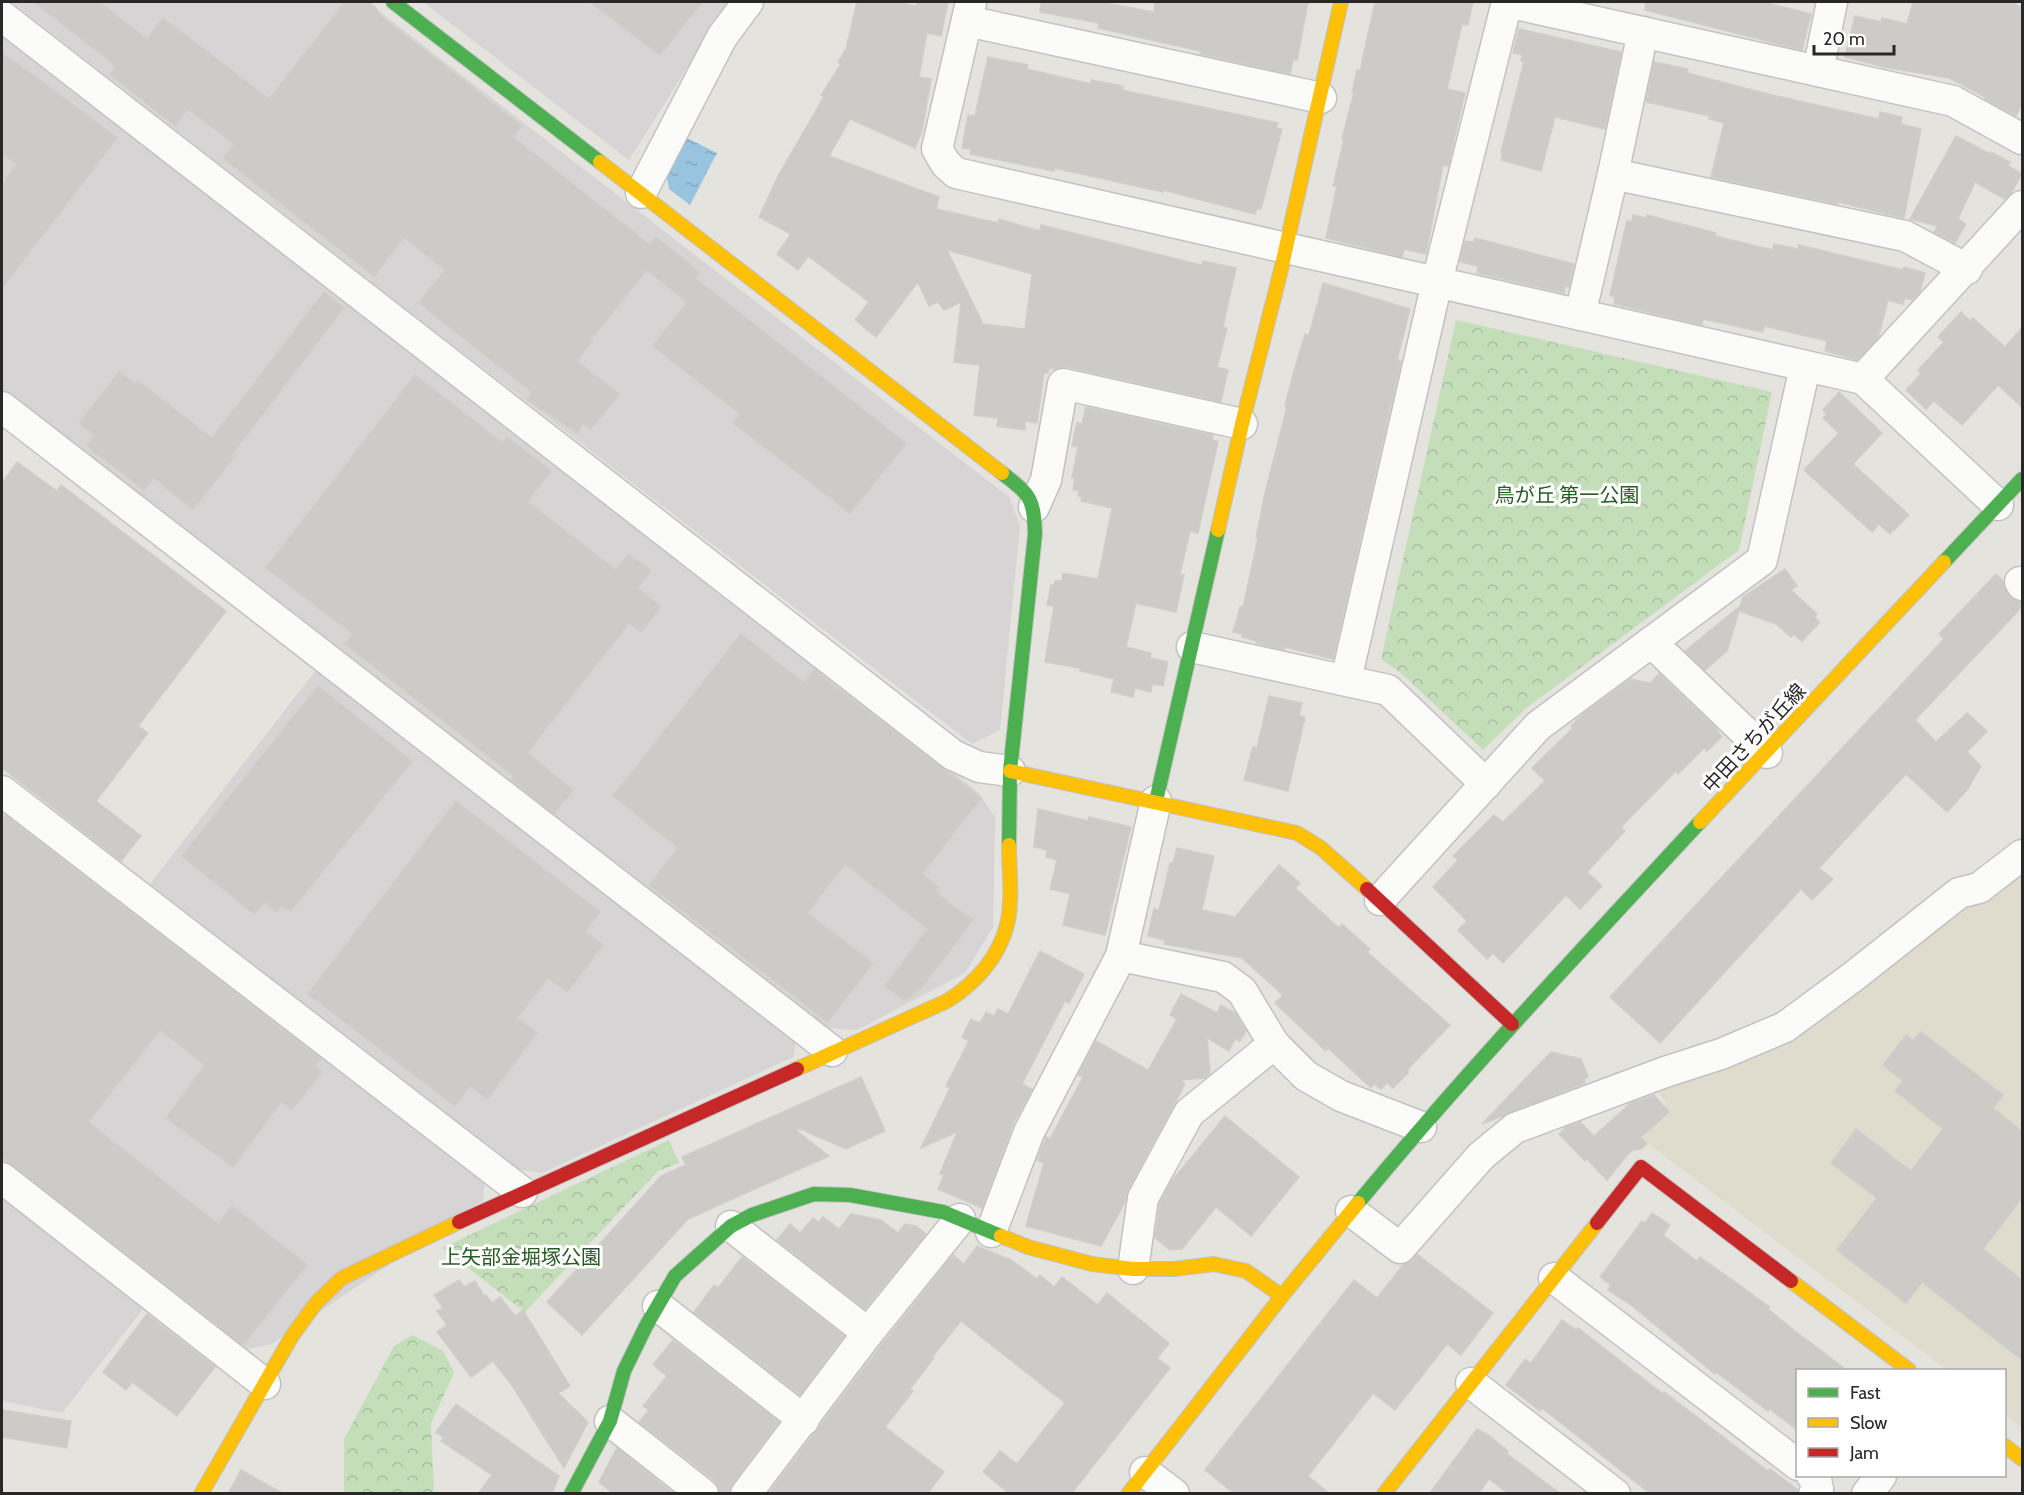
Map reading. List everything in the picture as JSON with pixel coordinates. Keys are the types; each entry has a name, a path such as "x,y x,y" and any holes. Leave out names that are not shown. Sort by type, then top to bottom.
{"street":[{"path":"393,2 1025,491 1034,507"},
{"path":"641,193 722,37 748,2"},
{"path":"991,1232 1029,1132 1121,956 1242,424 1321,98 1341,2"},
{"path":"1346,680 1437,282 1507,2 1953,101 2022,139"},
{"path":"1818,71 1832,2"},
{"path":"1321,98 969,11 937,149 946,164 956,173 1863,379 1998,505"},
{"path":"2,16 953,755 979,767 1010,771 1156,801 1297,833 1321,848 1380,900 1512,1024"},
{"path":"1580,315 1643,32"},
{"path":"1613,174 1905,236 1966,269"},
{"path":"1863,379 2022,206"},
{"path":"1380,900 1538,726 1762,560 1804,367"},
{"path":"201,1494 292,1336 316,1303 342,1278 522,1192 832,1051 931,1009 962,992 982,972 999,947 1007,924 1010,771 1035,534 1034,507 1046,480 1063,384 1242,424"},
{"path":"2,407 832,1051"},
{"name":"中田さちが丘線","path":"1137,1483 1282,1296 1421,1126 1512,1024 2022,479"},
{"path":"1651,642 1767,753"},
{"path":"1192,647 1388,690 1486,784"},
{"path":"2,791 522,1192"},
{"path":"1351,1211 1401,1248 1481,1156 1515,1128 1665,1072 1721,1054 1785,1028 1959,894 1980,888 2022,855"},
{"path":"1121,956 1223,976 1242,991 1274,1044 1306,1076 1341,1096 1421,1126"},
{"path":"1133,1269 1143,1198 1189,1113 1274,1044"},
{"path":"1390,1492 1471,1383 1641,1167 1906,1369"},
{"path":"2,1178 265,1383"},
{"path":"571,1494 610,1421 624,1371 675,1276 731,1226 752,1215 814,1194 850,1194 943,1212 1028,1247 1092,1264 1133,1269 1174,1269 1214,1264 1246,1270 1282,1296"},
{"path":"746,1494 868,1333 960,1219"},
{"path":"731,1226 868,1333"},
{"path":"1554,1278 1796,1464"},
{"path":"658,1306 804,1420"},
{"path":"1471,1383 1615,1494"},
{"path":"610,1421 703,1494"},
{"path":"2006,1447 2022,1459"},
{"path":"1813,1477 1818,1489 1814,1494"},
{"path":"1867,1494 1880,1477"},
{"path":"1137,1483 1174,1494"}],"shaded area":[{"path":"12,2 367,2 1009,497 1020,525 1000,730 972,744 397,302"},
{"path":"423,2 732,2 701,46 629,160"},
{"path":"2,36 978,792 995,817 993,927 965,973 857,1030 828,1028 639,885 336,647 181,531 2,390"},
{"path":"319,666 797,1035 793,1057 542,1173 517,1169 150,884"},
{"path":"6,806 485,1177 483,1201 272,1344 242,1350 2,1161 2,812"},
{"path":"2022,867 2022,1428 2006,1415 2006,1369 1946,1369 1639,1137 1666,1102 1658,1092 1659,1084 1763,1048 1956,902"},
{"path":"2,1187 149,1301 62,1413 2,1401"}],"green space":[{"name":"鳥が丘 第一公園","path":"1456,320 1772,392 1739,550 1525,709 1483,750 1401,673 1381,659"},
{"name":"上矢部金堀塚公園","path":"669,1140 679,1163 658,1171 525,1312 442,1248"},
{"path":"413,1335 443,1351 454,1373 431,1423 434,1493 344,1493 344,1439 394,1346"}],"water":[{"path":"687,138 717,153 690,205 669,189 667,178"}],"building":[{"path":"34,2 99,2 147,39 163,18 269,99 345,2 368,2 382,17 522,126 513,137 650,245 656,237 699,272 695,278 906,443 850,513 733,423 740,414 653,346 687,302 647,270 590,340 592,341 577,361 619,394 591,429 583,423 577,433 527,400 532,392 419,303 445,270 404,237 374,276 223,158 234,144 188,109 175,126 110,74 116,66"},
{"path":"590,2 702,2 660,55"},
{"path":"857,2 892,2 917,6 917,2 948,2 941,36 927,33 919,77 931,79 922,131 915,148 850,119 829,156 939,197 936,209 998,223 999,219 1040,231 1041,225 1197,264 1202,265 1203,261 1236,268 1223,327 1227,328 1217,367 1228,370 1221,402 1067,367 1049,368 1048,373 1044,373 1037,423 1025,421 1025,430 997,426 998,418 974,415 980,365 954,362 961,302 944,310 938,302 929,306 918,282 876,337 855,320 869,302 808,256 798,270 777,254 791,234 759,217 779,174 824,97 821,95 841,64 838,62 846,49","holes":["947,250 1032,274 1025,329 983,324"]},
{"path":"1041,2 1100,2 1154,12 1155,2 1308,2 1297,60 1293,60 1290,74 1098,28 1099,23 1040,12"},
{"path":"1375,2 1473,2 1468,25 1462,24 1447,89 1465,93 1448,166 1443,165 1426,254 1404,249 1402,257 1326,238 1337,186 1333,186 1344,140 1342,139"},
{"path":"1646,2 1763,2 1811,14 1802,50 1645,10"},
{"path":"1913,2 2012,2 2022,8 2022,104 2016,116 1949,78 1884,67 1845,57 1855,16 1881,22 1882,18 1907,24"},
{"path":"1519,29 1621,52 1605,129 1555,117 1541,171 1501,160 1503,152 1501,152 1524,62 1521,61 1522,55 1513,53"},
{"path":"2,53 117,138 2,288 2,185 17,164 2,154"},
{"path":"988,57 1028,65 1027,69 1091,84 1091,80 1123,86 1122,90 1278,123 1276,128 1282,129 1261,209 1257,208 1255,214 1163,190 1163,192 1054,168 1054,171 970,154 971,149 962,148 968,115 975,116"},
{"path":"1654,62 1688,69 1687,73 1772,95 1879,119 1880,112 1902,117 1901,124 1921,129 1904,218 1838,202 1838,204 1711,177 1724,123 1709,119 1710,116 1646,102"},
{"path":"1956,136 2010,162 2008,166 2022,174 2005,199 1975,182 1958,219 1966,224 1955,243 1934,232 1938,226 1910,219"},
{"path":"1633,215 1646,218 1647,215 1716,233 1715,236 1773,250 1774,244 1798,249 1799,245 1903,270 1904,267 1925,273 1920,292 1912,300 1905,298 1903,304 1888,300 1878,338 1857,360 1825,351 1827,341 1764,326 1763,332 1703,319 1702,325 1614,304 1615,297 1610,295 1627,221 1632,222"},
{"path":"1475,238 1574,264 1569,287 1565,286 1564,293 1477,273 1478,266 1460,262 1465,241 1474,242"},
{"path":"1323,283 1410,309 1397,360 1401,361 1333,659 1285,647 1284,650 1256,643 1257,641 1233,632 1240,607 1243,607 1265,493 1292,378 1305,334 1309,335"},
{"path":"324,292 344,308 232,454 235,456 193,509 154,478 144,490 87,446 95,435 79,423 119,372 135,384 138,381 212,438"},
{"path":"1961,312 1970,321 1973,318 2005,347 2022,328 2022,407 1998,385 1962,425 1934,401 1926,409 1906,390 1921,374 1918,370 1944,342 1938,337"},
{"path":"415,375 503,443 507,437 551,471 527,501 616,570 628,554 651,571 638,588 661,607 641,632 629,623 527,753 573,790 554,814 511,780 514,776 345,644 353,634 266,568"},
{"path":"1839,392 1882,433 1853,464 1909,515 1890,534 1879,524 1872,532 1804,470 1839,433 1823,418 1827,414 1823,410"},
{"path":"1086,407 1213,435 1212,440 1218,441 1198,533 1190,531 1180,574 1184,575 1176,612 1136,603 1126,647 1151,653 1150,658 1168,662 1163,686 1152,684 1151,692 1135,688 1133,697 1111,692 1114,679 1080,671 1080,668 1045,662 1054,606 1047,605 1051,585 1054,585 1055,581 1062,581 1063,573 1098,579 1112,508 1081,501 1082,497 1078,496 1079,491 1073,490 1075,478 1072,478 1078,447 1072,446 1077,423 1082,424"},
{"path":"17,462 57,491 61,485 226,611 138,726 148,733 96,801 141,836 121,861 2,768 2,483"},
{"path":"1785,569 1797,586 1791,590 1817,614 1814,617 1820,622 1802,641 1793,634 1791,637 1776,624 1739,611 1727,651 1705,670 1685,651 1740,606 1743,597"},
{"path":"1996,574 2003,581 2008,595 2022,602 2022,607 1915,720 1936,742 1967,713 1987,731 1967,752 1981,766 1967,790 1947,812 1906,774 1819,868 1833,879 1812,900 1801,889 1660,1043 1610,997 1944,639 1939,634"},
{"path":"741,634 804,683 814,670 981,798 922,874 939,887 936,891 950,904 973,920 920,990 918,988 912,996 904,1000 885,986 928,929 845,864 807,913 873,963 828,1022 649,885 678,848 613,796"},
{"path":"1659,674 1714,726 1722,737 1707,751 1704,748 1678,774 1676,771 1621,827 1625,831 1587,872 1602,886 1580,909 1566,895 1503,963 1493,953 1487,959 1458,930 1467,921 1433,887 1458,860 1453,856 1494,815 1503,822 1545,781 1532,768 1573,728 1571,726 1583,714 1631,679 1650,683"},
{"path":"318,686 412,761 291,911 282,905 277,912 264,902 254,914 182,856"},
{"path":"1269,696 1302,703 1299,716 1305,717 1288,791 1244,780 1253,747 1257,748"},
{"path":"456,801 600,912 585,931 603,945 567,992 548,978 517,1018 537,1033 487,1099 470,1086 455,1106 308,994"},
{"path":"1038,809 1088,821 1089,817 1131,827 1105,935 1063,925 1070,894 1050,889 1057,860 1046,857 1047,850 1034,847"},
{"path":"6,816 321,1059 315,1066 322,1072 292,1110 281,1102 233,1167 166,1118 205,1065 160,1030 88,1122 218,1224 232,1206 307,1265 243,1345 2,1157 2,821"},
{"path":"1177,848 1214,856 1202,910 1235,917 1279,865 1300,883 1295,888 1339,928 1342,924 1370,949 1367,952 1450,1025 1393,1088 1387,1083 1381,1089 1374,1084 1371,1088 1328,1048 1326,1051 1275,1003 1283,995 1242,958 1164,944 1165,940 1148,936 1154,909 1159,910 1170,863 1173,863"},
{"path":"1040,951 1084,974 1069,1003 1065,1001 1022,1084 1032,1089 1014,1122 982,1208 938,1189 944,1175 940,1174 957,1132 921,1148 950,1088 946,1086 969,1041 962,1037 971,1019 980,1023 986,1012 994,1016 998,1009 1008,1014"},
{"path":"1181,994 1217,1013 1221,1005 1235,1013 1246,1031 1240,1041 1235,1039 1229,1051 1207,1038 1210,1073 1205,1078 1180,1080 1185,1084 1128,1190 1125,1202 1101,1246 1026,1226 1044,1163 1037,1160 1046,1137 1050,1139 1083,1077 1078,1075 1096,1041 1148,1070 1177,1019 1170,1015"},
{"path":"1921,1032 2003,1095 1993,1108 2022,1131 2022,1198 1983,1249 2022,1280 2022,1360 1922,1282 1906,1303 1837,1250 1877,1198 1831,1163 1856,1129 1911,1171 1943,1129 1895,1091 1903,1081 1883,1065 1906,1035 1913,1041"},
{"path":"1551,1052 1581,1059 1588,1077 1584,1079 1585,1083 1482,1124"},
{"path":"861,1077 885,1131 846,1149 798,1128 797,1131 829,1156 688,1219 582,1335 547,1302 661,1176 686,1165 682,1157"},
{"path":"1654,1095 1669,1112 1641,1137 1647,1144 1627,1155 1607,1180 1559,1134 1565,1128 1580,1122 1594,1136 1631,1103"},
{"path":"1225,1116 1299,1177 1251,1236 1216,1207 1182,1249 1170,1250 1155,1238 1160,1203 1171,1182"},
{"path":"1652,1213 1670,1225 1663,1235 1697,1261 1700,1257 1770,1307 1768,1309 1845,1369 1796,1369 1796,1429 1716,1372 1715,1374 1631,1305 1608,1290 1611,1285 1600,1277 1642,1221 1645,1223"},
{"path":"851,1214 881,1220 898,1233 905,1224 916,1226 926,1234 865,1309 777,1240 790,1224 800,1233 813,1218 818,1222 823,1217 839,1229"},
{"path":"977,1246 1011,1260 1037,1279 1040,1275 1054,1287 1062,1277 1098,1305 1107,1293 1169,1343 1157,1358 1170,1368 1071,1494 1010,1494 983,1472 1000,1451 1017,1464 1065,1403 961,1321 932,1357 934,1358 910,1389 913,1391 885,1427 944,1472 927,1494 768,1494 953,1255 964,1264"},
{"path":"1417,1254 1493,1313 1461,1355 1447,1344 1395,1410 1373,1393 1308,1476 1330,1494 1235,1494 1205,1470 1354,1280 1377,1298 1403,1265 1413,1260"},
{"path":"742,1257 844,1336 800,1395 694,1312 714,1285 718,1288"},
{"path":"459,1280 464,1287 475,1281 484,1296 486,1295 492,1303 500,1297 515,1316 523,1310 570,1386 558,1393 588,1422 564,1468 511,1384 493,1361 471,1377 437,1332 447,1325 437,1311 443,1308 434,1295"},
{"path":"147,1314 215,1367 177,1416 132,1382 126,1390 103,1372"},
{"path":"1562,1320 1576,1330 1578,1328 1663,1394 1664,1392 1768,1471 1770,1469 1798,1490 1797,1494 1651,1494 1542,1408 1540,1411 1506,1385 1525,1359 1531,1363"},
{"path":"673,1340 779,1422 732,1484 728,1494 720,1494 719,1487 714,1480 639,1422 649,1410 643,1406 667,1376 653,1365"},
{"path":"456,1404 559,1476 552,1494 478,1494 492,1475 441,1441 444,1438 436,1432"},
{"path":"2,1410 71,1421 67,1448 2,1437"},
{"path":"1477,1429 1488,1435 1508,1451 1507,1454 1561,1494 1509,1494 1489,1479 1478,1494 1429,1494"},
{"path":"617,1448 674,1494 614,1494 599,1482"},
{"path":"241,1470 284,1494 228,1494"}],"traffic: fast":[{"path":"393,2 600,162"},
{"path":"1002,473 1029,498 1032,504 1035,534 1010,771 1009,845"},
{"path":"1944,562 2022,479"},
{"path":"1156,801 1218,530"},
{"path":"1358,1203 1484,1057 1700,822"},
{"path":"571,1494 610,1421 624,1371 646,1326 675,1276 731,1226 752,1215 814,1194 850,1195 943,1212 1001,1236"}],"traffic: slow":[{"path":"1218,530 1280,274 1341,2"},
{"path":"600,162 1002,473"},
{"path":"1700,822 1944,562"},
{"path":"1010,771 1297,833 1321,848 1367,889"},
{"path":"797,1069 947,1001 976,978 992,959 1007,925 1010,896 1009,845"},
{"path":"1128,1494 1282,1296 1358,1203"},
{"path":"201,1494 292,1336 316,1303 342,1278 459,1222"},
{"path":"1384,1494 1597,1223"},
{"path":"1001,1236 1028,1247 1092,1264 1133,1269 1174,1269 1214,1264 1246,1271 1282,1296"},
{"path":"1791,1281 1908,1369"},
{"path":"2006,1447 2022,1459"}],"traffic: jam":[{"path":"1367,889 1512,1024"},
{"path":"459,1222 797,1069"},
{"path":"1597,1223 1641,1167 1791,1281"}]}
